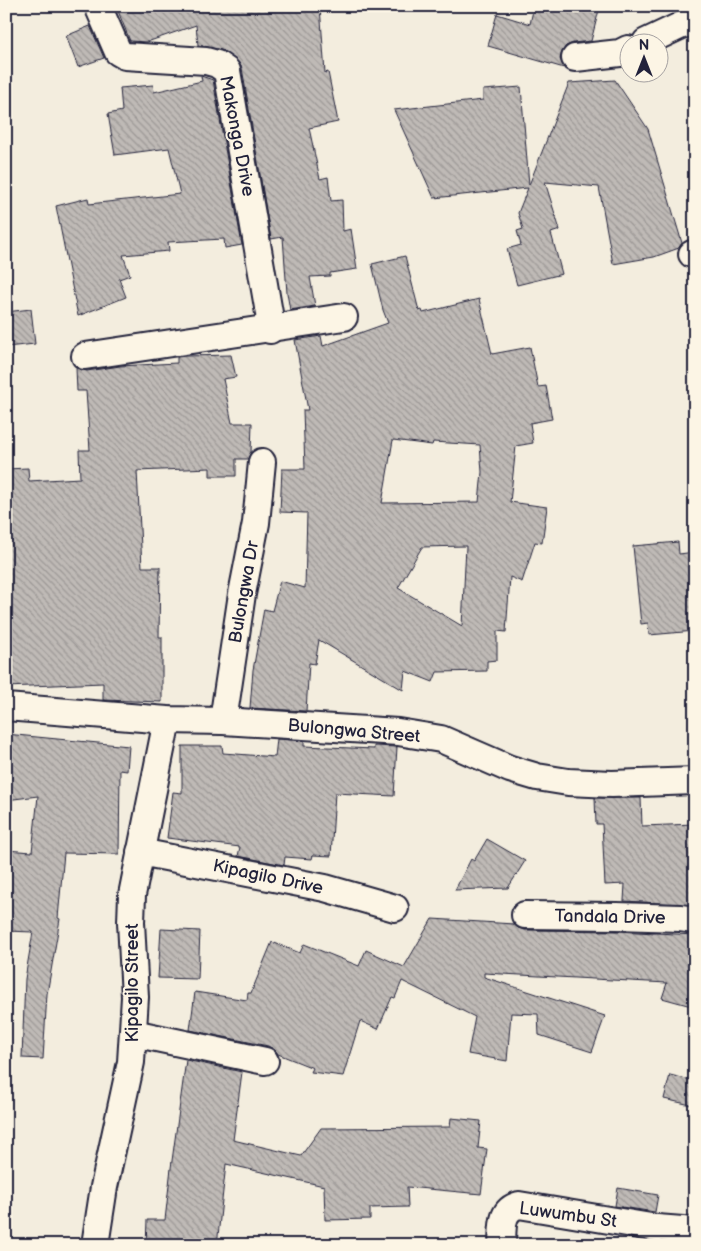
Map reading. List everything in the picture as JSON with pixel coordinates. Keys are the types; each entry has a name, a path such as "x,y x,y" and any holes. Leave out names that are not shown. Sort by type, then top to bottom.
{"street":[{"name":"Makonga Drive","path":"98,6 118,52 125,56 206,62 220,65 227,71 269,313 270,330"},
{"path":"667,32 682,25 695,22"},
{"path":"575,58 618,53"},
{"path":"85,356 270,330 344,317"},
{"name":"Bulongwa Dr","path":"224,721 242,594 256,523 262,462"},
{"name":"Bulongwa Street","path":"6,707 167,720 224,721 363,729 441,739 510,769 537,777 568,782 612,784 695,781"},
{"name":"Kipagilo Street","path":"95,1245 104,1187 131,1062 135,997 131,922 132,894 167,720"},
{"name":"Kipagilo Drive","path":"140,852 325,888 395,908"},
{"name":"Tandala Drive","path":"525,915 695,920"},
{"path":"133,1033 265,1062"},
{"name":"Luwumbu St","path":"502,1245 504,1216 511,1207 519,1205 620,1222 695,1231"}],"building":[{"path":"116,6 283,6 283,10 320,7 325,73 328,72 338,122 309,128 320,179 328,177 331,201 342,200 343,231 351,229 357,269 330,273 330,276 310,277 315,306 290,310 283,237 271,239 242,68 239,63 221,50 198,45 196,25 147,42 130,41"},
{"path":"534,6 600,6 591,41 573,43 566,46 560,59 564,68 488,46 497,14 530,24"},
{"path":"90,26 104,58 78,67 66,36"},
{"path":"201,76 213,80 242,245 225,248 224,239 168,242 169,251 123,255 130,275 119,279 126,297 78,316 56,206 88,198 89,204 180,194 169,148 115,155 108,114 122,111 120,88 153,85 154,92 202,81"},
{"path":"615,80 648,129 682,243 679,248 654,257 613,264 599,187 545,182 560,230 551,233 562,274 517,285 507,249 521,245 517,231 523,229 518,213 528,188 434,198 394,110 483,100 483,90 521,87 529,185 569,83"},
{"path":"405,256 419,311 422,310 423,313 479,299 492,354 530,347 538,387 546,386 552,419 530,423 533,443 516,446 510,502 547,507 542,543 535,542 522,582 510,577 506,632 497,631 497,660 487,661 487,671 437,672 433,682 405,671 403,690 319,640 315,664 309,663 306,711 250,708 253,670 264,609 272,611 280,581 305,588 307,513 280,512 282,469 305,469 303,410 308,410 295,340 321,336 323,346 388,323 372,264","holes":["393,440 432,445 433,442 480,445 482,472 479,502 382,503","466,546 462,626 398,588 422,547"]},
{"path":"31,309 35,344 6,347 6,312"},
{"path":"231,355 236,377 223,379 232,423 252,423 251,452 248,459 236,459 236,476 210,476 210,468 137,471 142,567 160,567 159,637 162,637 162,702 103,700 103,683 6,687 6,469 28,468 29,481 80,478 79,450 90,450 86,391 77,391 76,368 87,371 120,366 177,363 177,357 186,356"},
{"path":"678,542 679,554 695,552 695,631 649,635 648,623 641,624 633,546"},
{"path":"6,734 129,746 127,771 120,770 119,854 64,853 58,918 60,919 47,994 43,1059 22,1058 25,979 33,932 6,931 6,850 32,852 38,796 6,800"},
{"path":"277,739 304,741 304,746 374,749 374,746 397,747 394,796 335,793 331,856 313,855 312,859 285,857 284,865 238,856 240,847 167,838 173,792 182,793 182,746 222,746 223,753 275,757"},
{"path":"595,798 641,798 642,826 695,824 695,905 624,901 625,884 605,885 602,824 596,824"},
{"path":"487,839 525,861 508,888 455,890 471,859 474,861"},
{"path":"432,919 514,924 518,928 525,930 617,931 695,935 695,1007 662,998 667,983 484,973 484,977 605,1016 592,1052 539,1035 538,1014 511,1013 507,1061 468,1054 475,1017 402,981 395,998 392,997 378,1029 360,1021 343,1076 311,1072 313,1068 278,1054 268,1046 190,1030 195,992 247,1000 248,993 251,993 272,942 300,953 304,944 359,966 366,950 404,967"},
{"path":"161,929 200,931 198,979 158,978"},
{"path":"186,1060 242,1072 233,1140 301,1156 321,1128 450,1127 451,1118 481,1121 478,1148 487,1149 481,1194 407,1187 408,1207 370,1208 370,1219 325,1220 324,1186 226,1164 217,1245 146,1245 147,1220 165,1220"},
{"path":"670,1075 695,1081 691,1105 664,1099"},
{"path":"618,1188 658,1195 655,1212 615,1206"}]}
